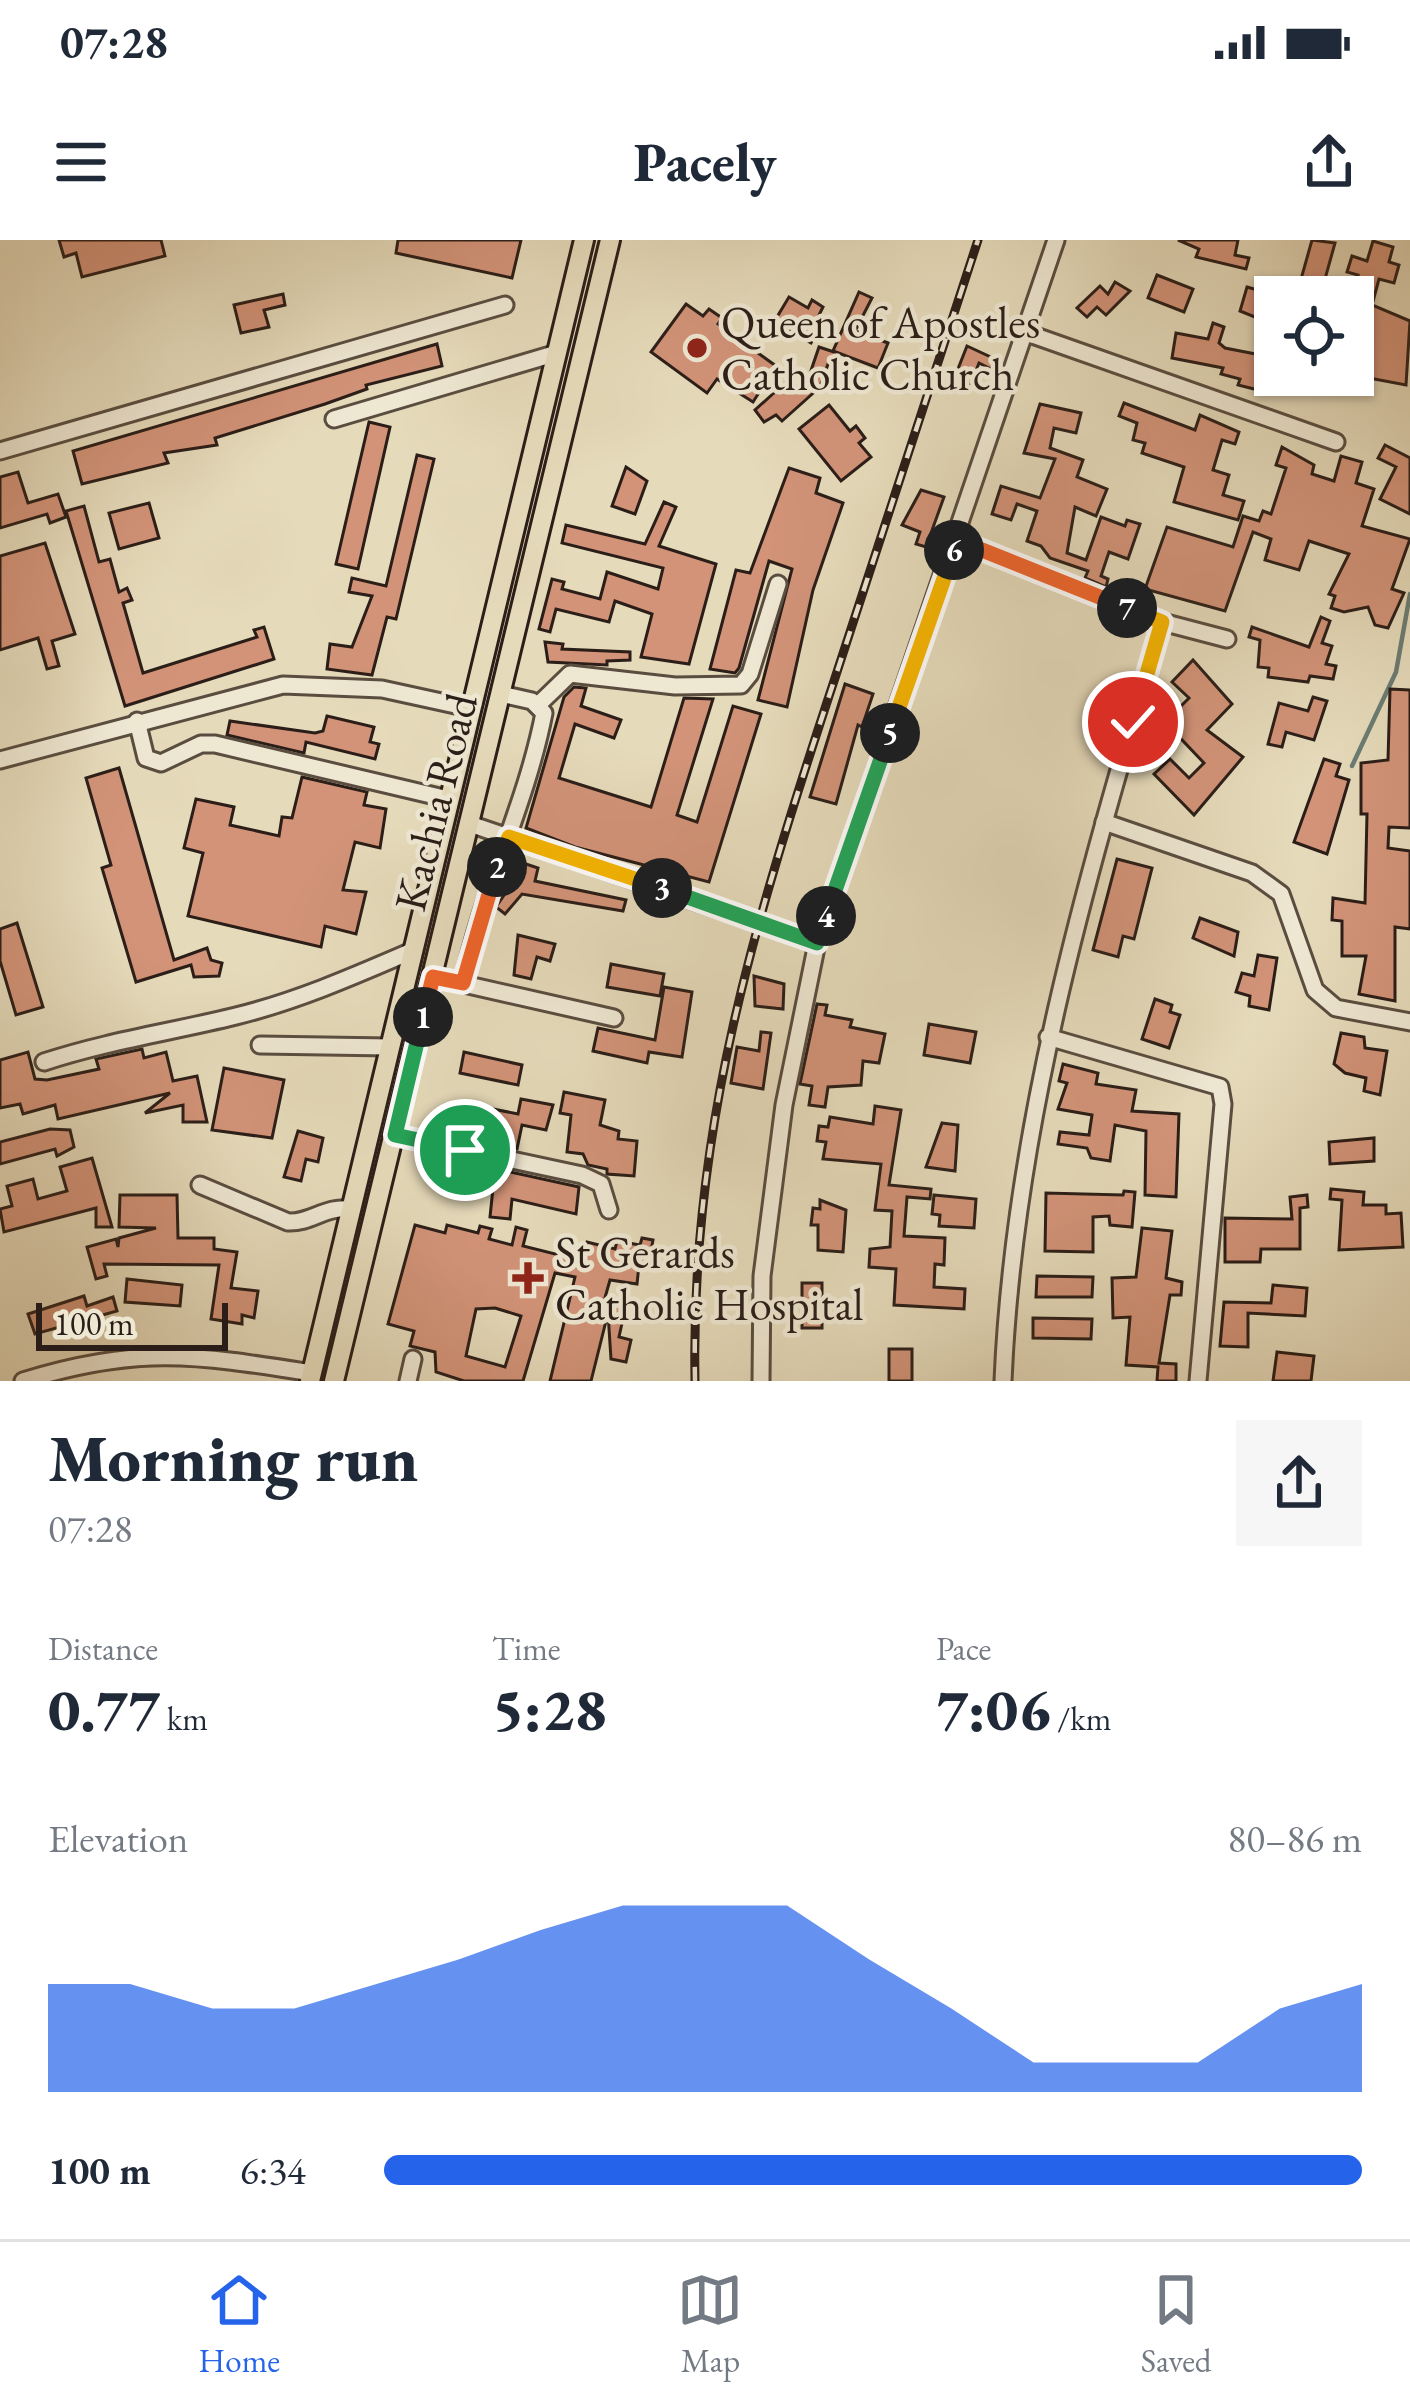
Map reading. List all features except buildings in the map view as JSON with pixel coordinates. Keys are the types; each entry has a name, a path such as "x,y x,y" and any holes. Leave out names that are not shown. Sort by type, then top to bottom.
{"main road":[{"name":"Kachia Road","path":"311,1377 584,240"},
{"name":"Kachia Road","path":"334,1381 610,240"}],"street":[{"path":"761,1381 762,1276 770,1212 784,1105 817,943 1056,240"},
{"path":"0,451 506,305"},
{"path":"1024,332 1336,442"},
{"path":"334,418 557,353"},
{"path":"957,540 1162,622 1227,638"},
{"path":"539,704 571,674 675,686 741,685 750,674 778,584"},
{"path":"1003,1381 1029,1127 1104,822 1162,622"},
{"path":"0,760 259,689 314,683 382,689 469,708"},
{"path":"463,983 488,890 531,780 544,712 539,704 501,694"},
{"path":"136,721 146,758 161,763 201,744 215,744 448,799"},
{"path":"1104,822 1252,873 1281,894 1315,990 1336,1008 1410,1022"},
{"path":"470,824 817,943"},
{"path":"44,1062 117,1038 235,1016 327,988 412,951"},
{"path":"433,977 614,1018"},
{"path":"1048,1037 1220,1087 1223,1104 1198,1381"},
{"path":"260,1045 389,1047"},
{"path":"395,1135 582,1175 601,1184 609,1210"},
{"path":"200,1185 288,1222 303,1222 330,1206 351,1209"},
{"path":"23,1381 154,1353 311,1377"},
{"path":"408,1381 412,1359"}],"waterway":[{"path":"1352,766 1396,672 1410,594"}],"railway":[{"path":"695,1381 704,1198 716,1111 754,939 805,768 978,240"}],"place":[{"name":"Queen of Apostles Catholic Church","path":"697,348"},
{"name":"St Gerards Catholic Hospital","path":"528,1278"}],"route":[{"path":"465,1150 395,1135 433,977 463,983 488,890 509,837 817,943 957,540 1162,622 1133,722"}]}
